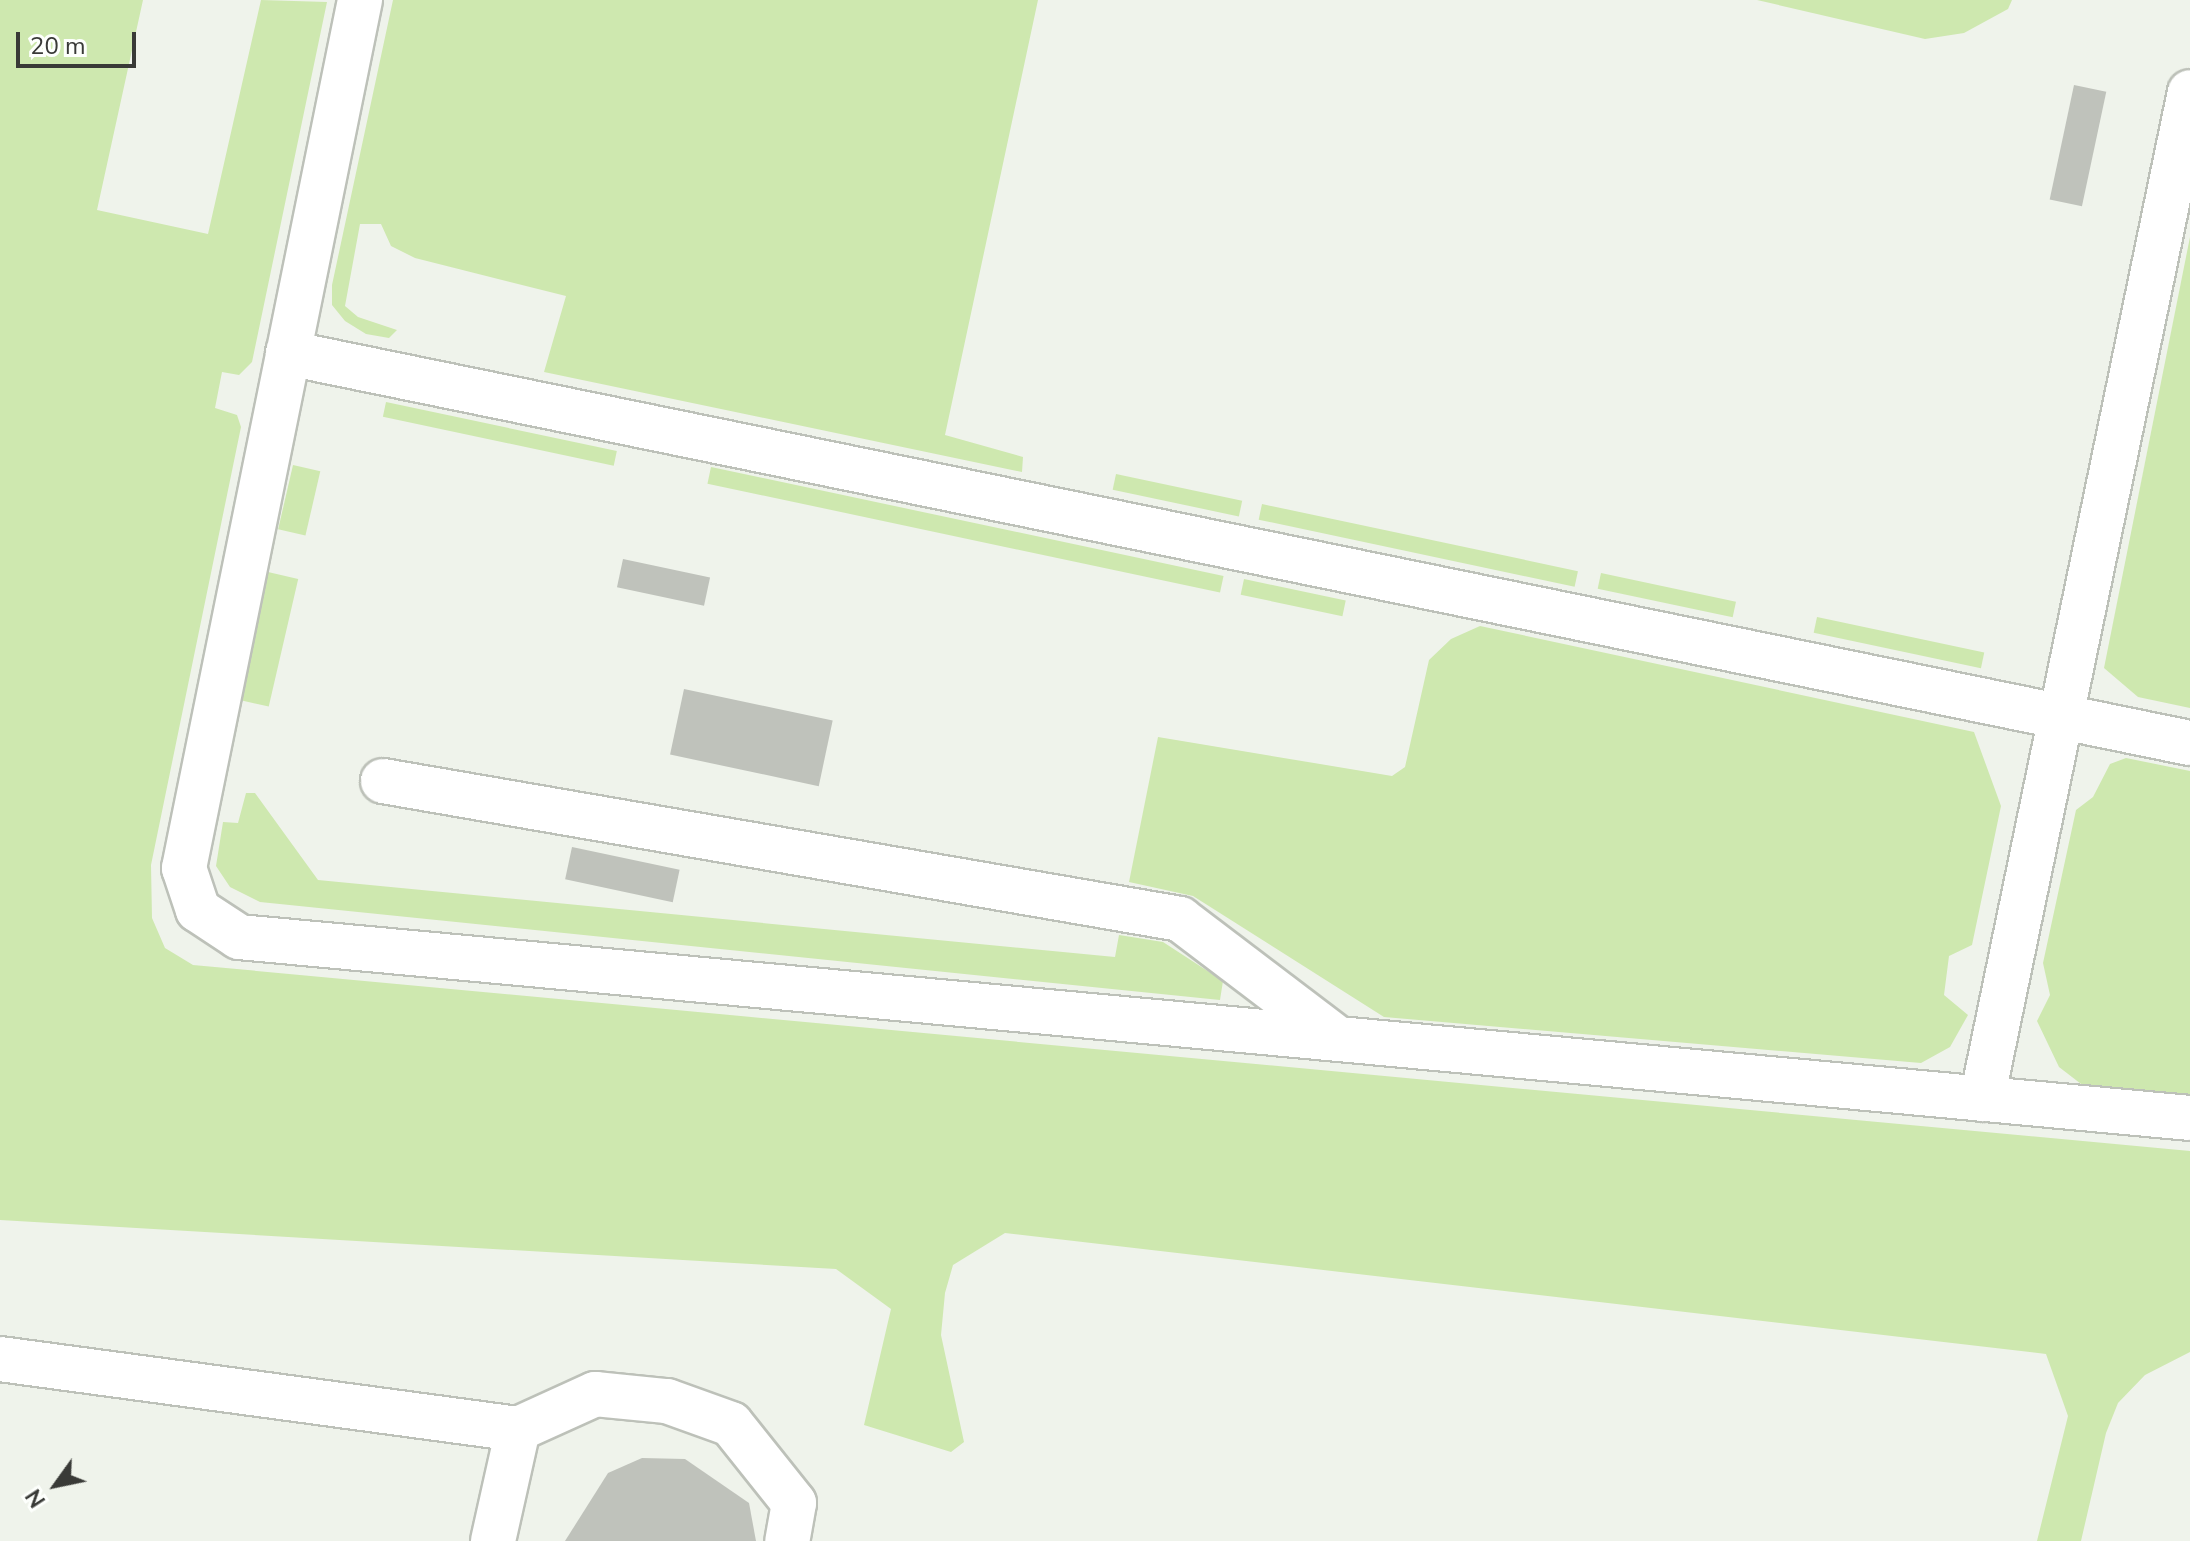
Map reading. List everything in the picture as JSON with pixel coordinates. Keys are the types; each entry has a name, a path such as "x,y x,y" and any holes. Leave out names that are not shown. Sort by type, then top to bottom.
{"lane":[{"path":"360,0 184,868 198,910 239,937 2190,1118"},
{"path":"1982,1099 2190,92"},
{"path":"288,353 2190,743"},
{"path":"383,781 1180,919 1338,1039"},
{"path":"0,1359 518,1429 595,1394 667,1401 731,1424 794,1503 787,1541"},
{"path":"493,1541 518,1429"}],"green space":[{"path":"0,0 143,0 97,210 208,234 261,0 327,2 252,362 239,375 222,372 215,408 237,415 241,427 151,865 152,918 165,948 193,965 2190,1151 2190,1352 2145,1375 2118,1403 2106,1433 2081,1541 2037,1541 2068,1416 2046,1354 1005,1233 953,1265 945,1293 941,1335 964,1442 951,1452 864,1425 891,1309 836,1269 0,1220"},
{"path":"393,0 1038,0 945,435 1023,457 1022,472 544,372 566,296 415,258 391,246 381,224 360,224 345,306 358,317 397,330 389,338 366,334 345,321 332,305 332,285"},
{"path":"1757,0 2012,0 2008,9 1964,33 1925,39"},
{"path":"2190,237 2190,708 2138,697 2104,668"},
{"path":"386,402 617,451 614,466 383,417"},
{"path":"293,465 320,471 305,536 278,529"},
{"path":"711,467 1224,576 1220,593 707,484"},
{"path":"1116,474 1242,501 1239,516 1113,490"},
{"path":"1262,504 1578,571 1575,587 1259,520"},
{"path":"268,572 298,579 269,707 239,700"},
{"path":"1601,573 1736,602 1733,617 1598,589"},
{"path":"1244,579 1346,601 1342,616 1241,595"},
{"path":"1817,617 1984,653 1981,668 1814,633"},
{"path":"1480,626 1974,732 2001,806 1972,945 1949,956 1944,995 1968,1015 1950,1047 1921,1063 1384,1017 1193,896 1129,882 1158,737 1392,776 1405,767 1429,660 1451,639"},
{"path":"2126,758 2190,771 2190,1096 2085,1087 2059,1067 2037,1021 2050,995 2043,963 2076,810 2093,797 2110,764"},
{"path":"246,793 255,793 318,880 1115,957 1119,935 1163,942 1223,981 1220,1000 260,902 230,887 216,866 223,822 238,823"}],"building":[{"path":"2074,85 2106,92 2082,206 2050,199"},
{"path":"623,559 710,578 704,606 617,587"},
{"path":"684,689 833,721 819,786 670,755"},
{"path":"572,847 680,870 673,902 565,879"},
{"path":"642,1458 685,1459 749,1503 756,1541 565,1541 608,1473"}]}
